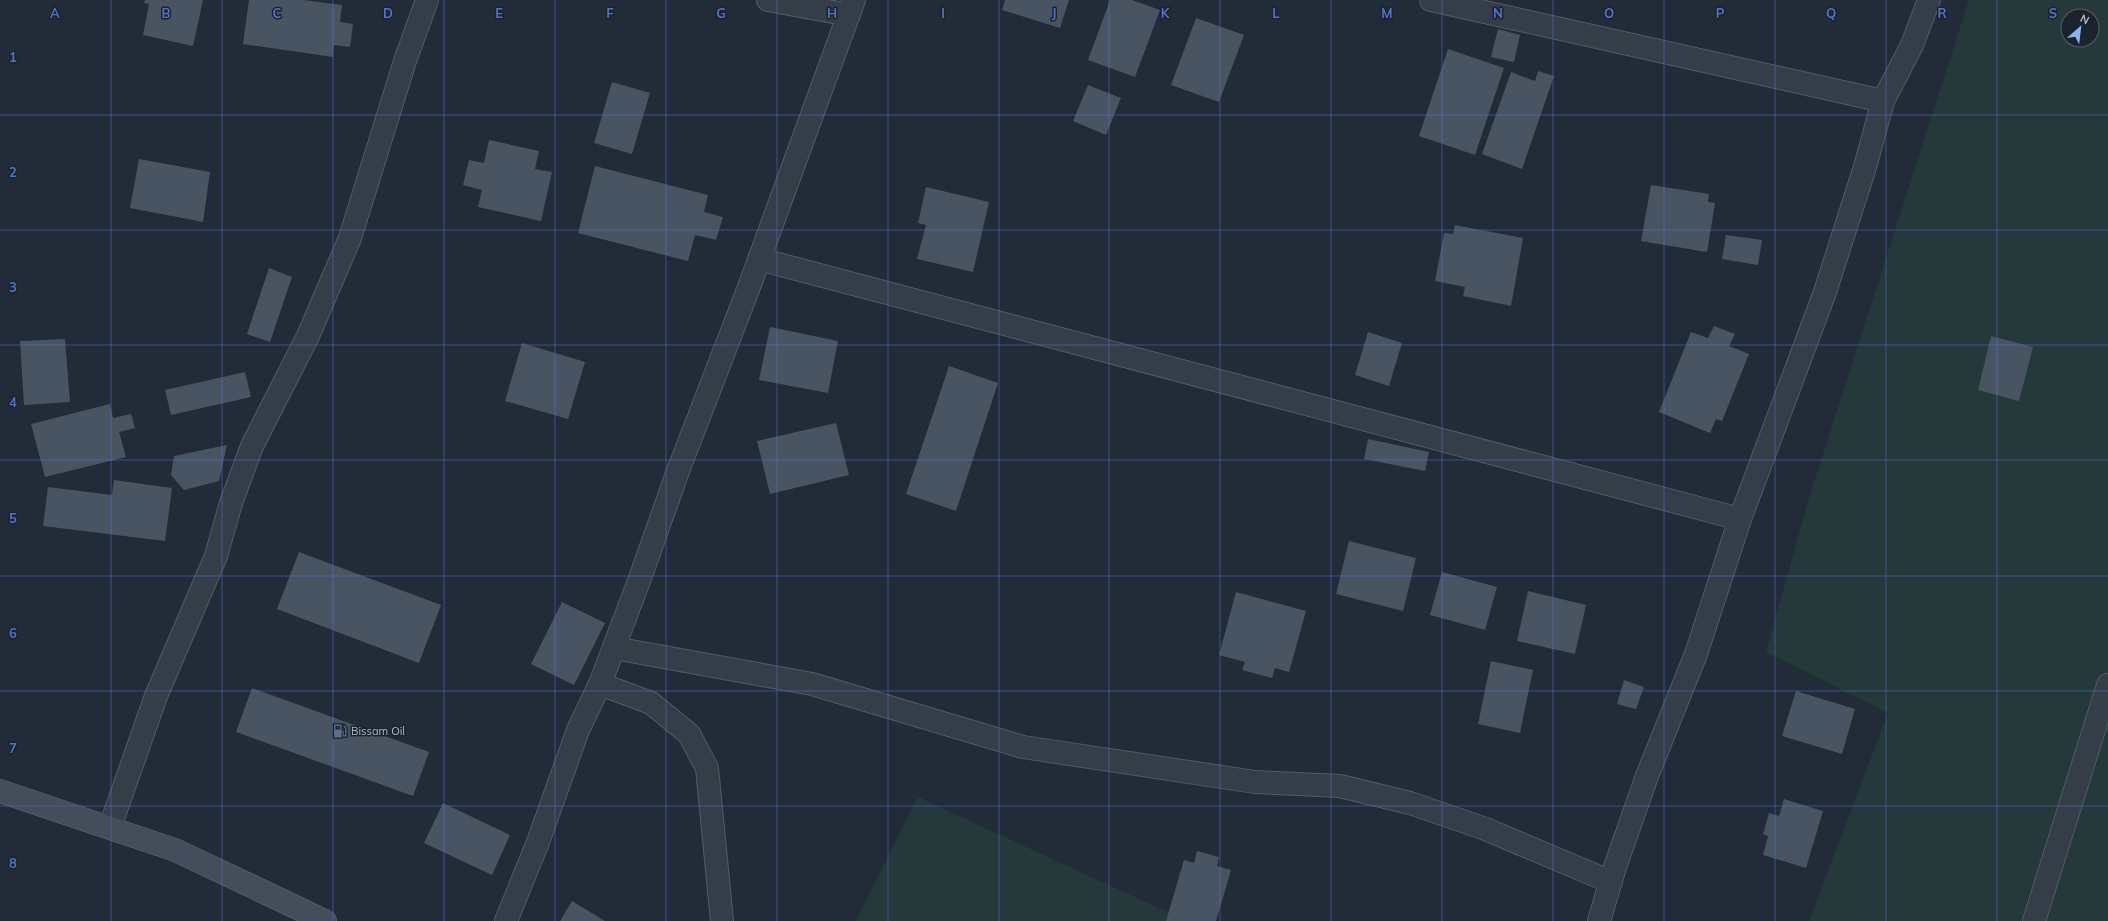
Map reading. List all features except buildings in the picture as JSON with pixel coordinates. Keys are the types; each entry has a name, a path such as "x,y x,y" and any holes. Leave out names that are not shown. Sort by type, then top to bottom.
{"main road":[{"path":"0,791 110,826 175,850 325,921"}],"street":[{"path":"110,826 156,696 216,556 231,503 252,446 308,336 350,238 405,61 426,0"},
{"path":"506,921 538,842 578,730 600,684 614,648 678,471 759,259 852,7 768,0"},
{"path":"1431,0 1883,101"},
{"path":"1599,921 1647,776 1696,654 1740,519 1825,292 1865,167 1883,101 1912,45 1929,0"},
{"path":"759,259 1740,519"},
{"path":"614,648 812,684 1023,747 1255,782 1340,786 1410,803 1476,826 1611,882"},
{"path":"600,684 651,703 689,734 707,768 722,921"},
{"path":"2034,921 2108,685"}],"green space":[{"path":"1969,0 2108,0 2108,921 1809,921 1888,713 1766,652 1809,498"},
{"path":"918,797 1187,921 856,921"}],"place":[{"name":"Bissam Oil","path":"340,731"}]}
